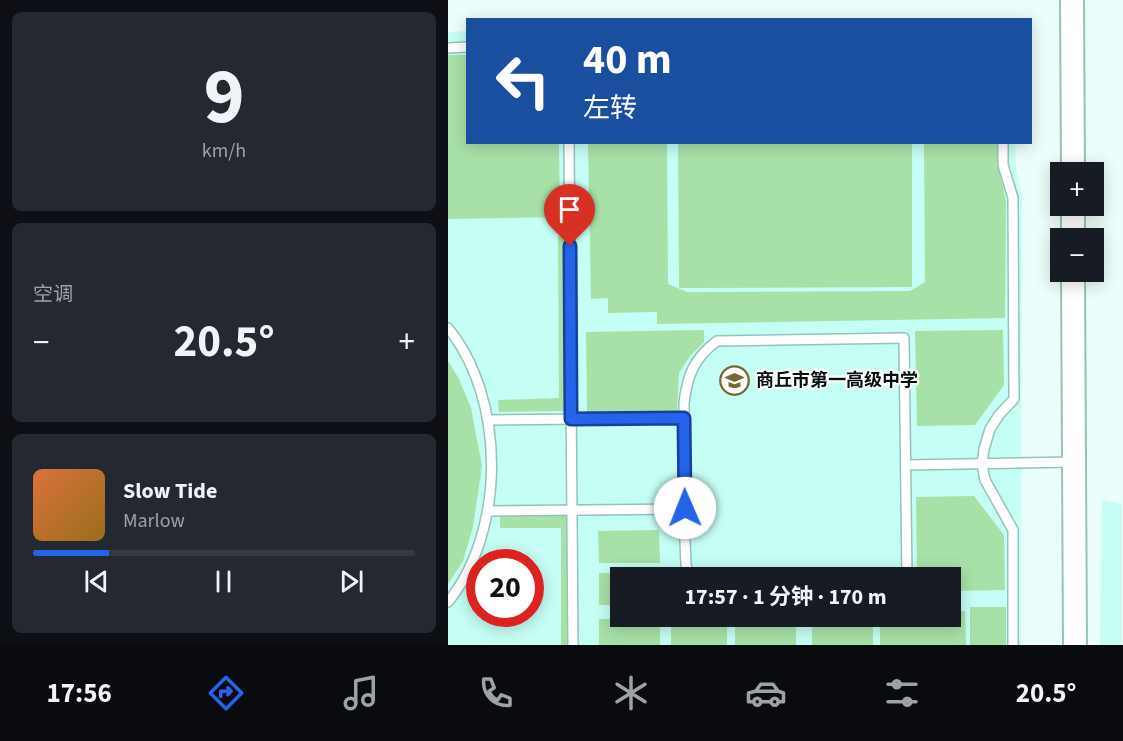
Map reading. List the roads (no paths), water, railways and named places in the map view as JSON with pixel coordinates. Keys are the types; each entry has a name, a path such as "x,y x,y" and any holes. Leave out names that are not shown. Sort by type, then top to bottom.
{"street":[{"path":"1072,0 1073,162"},
{"path":"1073,282 1075,645"}],"lane":[{"path":"448,48 466,47"},
{"path":"569,144 573,645"},
{"path":"1003,144 1003,165 1012,198 1014,399 990,429 982,464 985,480 1013,530 1013,645"},
{"path":"448,328 475,376 488,420 493,466 488,511 475,555 448,602"},
{"path":"687,567 684,418 686,382 694,364 705,350 717,341 904,338 907,567"},
{"path":"488,420 684,418"},
{"path":"906,465 1074,462"},
{"path":"488,511 685,508"}],"place":[{"name":"商丘市第一高级中学","path":"735,380"}]}
